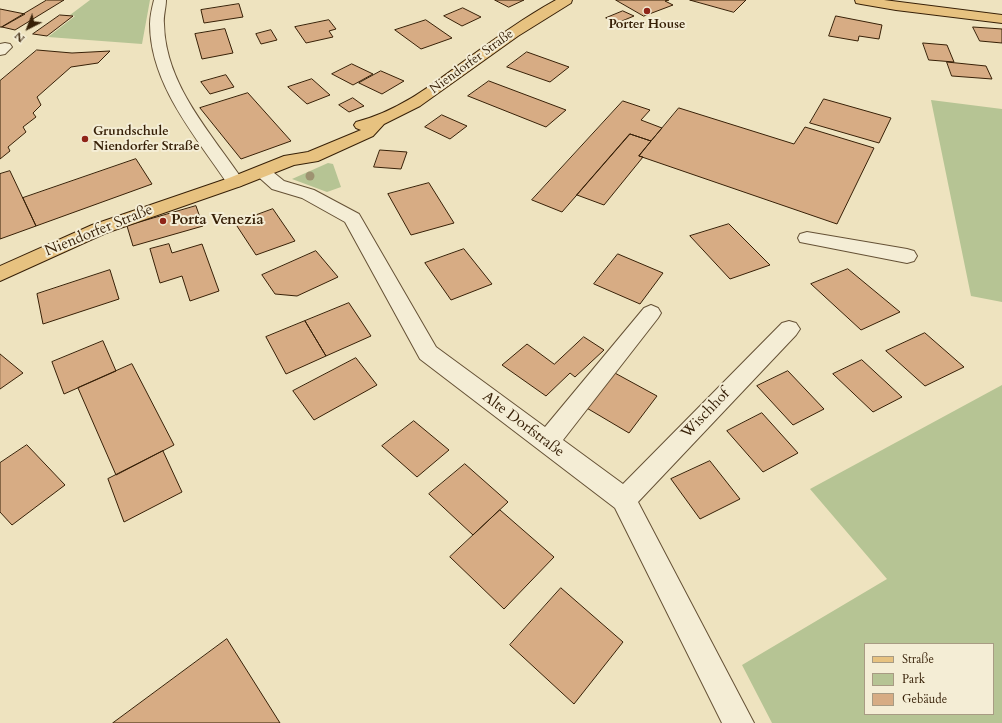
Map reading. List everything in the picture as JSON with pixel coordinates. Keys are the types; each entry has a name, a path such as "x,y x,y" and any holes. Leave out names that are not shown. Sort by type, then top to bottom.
{"main road":[{"name":"Niendorfer Straße","path":"0,274 99,229 196,194 235,182 290,160 312,157 367,133 377,123 435,90 524,25 566,0"},
{"path":"861,0 896,6 1002,19"}],"street":[{"path":"160,0 157,27 162,61 182,103 235,182"},
{"name":"Alte Dorfstraße","path":"262,172 278,185 308,194 352,218 428,353 624,500 738,723"},
{"path":"807,238 907,256"},
{"path":"547,442 651,314"},
{"name":"Wischhof","path":"624,500 789,329"}],"green space":[{"path":"90,0 150,0 142,44 48,37 75,16 70,15"},
{"path":"931,100 1002,109 1002,302 971,296"},
{"path":"328,163 333,164 341,187 327,192 292,179"},
{"path":"1002,385 1002,723 772,723 742,665 887,579 810,489"}],"building":[{"path":"47,0 64,0 15,30 2,27"},
{"path":"495,0 524,0 509,7"},
{"name":"Porter House","path":"616,0 669,0 665,1 673,5 644,16"},
{"name":"Porter House","path":"690,0 746,0 734,12"},
{"path":"239,4 243,17 204,23 201,10"},
{"path":"463,8 481,17 462,26 444,16"},
{"path":"0,9 25,14 0,27"},
{"path":"623,11 634,16 617,23 606,18"},
{"path":"60,15 73,16 47,36 33,34"},
{"path":"836,16 882,25 879,39 859,36 858,41 829,36"},
{"path":"329,20 336,29 329,31 333,37 306,43 295,27"},
{"path":"426,20 452,38 421,49 395,30"},
{"path":"973,27 1002,29 1002,43 980,41"},
{"path":"225,29 233,53 202,59 195,34"},
{"path":"271,30 277,40 261,44 256,34"},
{"path":"923,43 947,45 954,62 929,60"},
{"path":"37,50 72,53 110,51 98,63 71,67 37,97 41,105 33,113 36,117 23,127 26,132 8,147 10,151 0,159 0,81"},
{"path":"527,52 569,67 550,82 507,67"},
{"path":"947,62 986,66 992,79 952,76"},
{"path":"352,64 373,74 353,85 332,74"},
{"path":"381,71 404,81 382,94 359,83"},
{"path":"226,75 234,87 210,94 201,82"},
{"path":"312,79 330,95 307,104 288,87"},
{"path":"489,81 566,110 546,127 468,96"},
{"path":"248,93 291,141 241,159 200,108"},
{"path":"353,98 364,106 349,112 339,105"},
{"path":"824,99 891,118 879,143 810,123"},
{"path":"623,101 650,110 641,120 662,128 651,141 630,134 562,212 532,200"},
{"path":"679,108 794,144 805,127 874,148 837,224 639,156"},
{"path":"442,115 467,126 450,139 425,127"},
{"path":"630,134 651,141 639,156 643,157 604,205 577,195"},
{"path":"380,150 407,152 401,169 374,167"},
{"path":"136,159 152,184 36,226 23,198"},
{"path":"10,171 36,226 0,239 0,174"},
{"path":"429,183 454,223 411,235 388,194"},
{"path":"196,206 203,226 133,246 127,226"},
{"path":"273,209 295,241 256,255 235,223"},
{"path":"729,224 770,265 730,279 690,236"},
{"path":"169,244 172,253 202,244 219,291 190,301 182,276 160,283 150,249"},
{"path":"464,249 492,284 451,300 425,263"},
{"path":"316,251 338,277 297,296 275,294 262,275"},
{"path":"618,254 663,273 640,304 594,284"},
{"path":"848,269 900,312 861,330 811,284"},
{"path":"110,270 119,299 43,324 37,294"},
{"path":"349,303 371,336 326,356 305,321"},
{"path":"305,321 326,356 286,374 266,337"},
{"path":"925,333 964,367 925,386 886,351"},
{"path":"584,337 604,350 575,377 570,373 546,396 502,365 527,344 554,364"},
{"path":"103,341 116,371 64,394 52,362"},
{"path":"0,354 23,373 0,389"},
{"path":"356,358 377,385 314,420 293,391"},
{"path":"862,360 902,397 873,412 833,374"},
{"path":"132,364 174,445 116,475 78,388"},
{"path":"788,371 824,409 793,425 757,386"},
{"path":"613,372 657,396 629,433 585,407"},
{"path":"762,413 798,453 763,472 727,431"},
{"path":"414,421 449,450 417,477 382,446"},
{"path":"27,445 65,485 12,525 0,512 0,463"},
{"path":"163,451 182,492 124,522 108,479"},
{"path":"710,461 740,499 700,519 671,479"},
{"path":"465,464 508,502 473,535 429,494"},
{"path":"500,510 554,557 504,609 450,557"},
{"path":"561,588 623,642 574,704 510,645"},
{"path":"227,639 280,723 113,723"}],"place":[{"name":"Porter House","path":"647,11"},
{"name":"Grundschule Niendorfer Straße","path":"85,139"},
{"name":"Porta Venezia","path":"163,221"}]}
